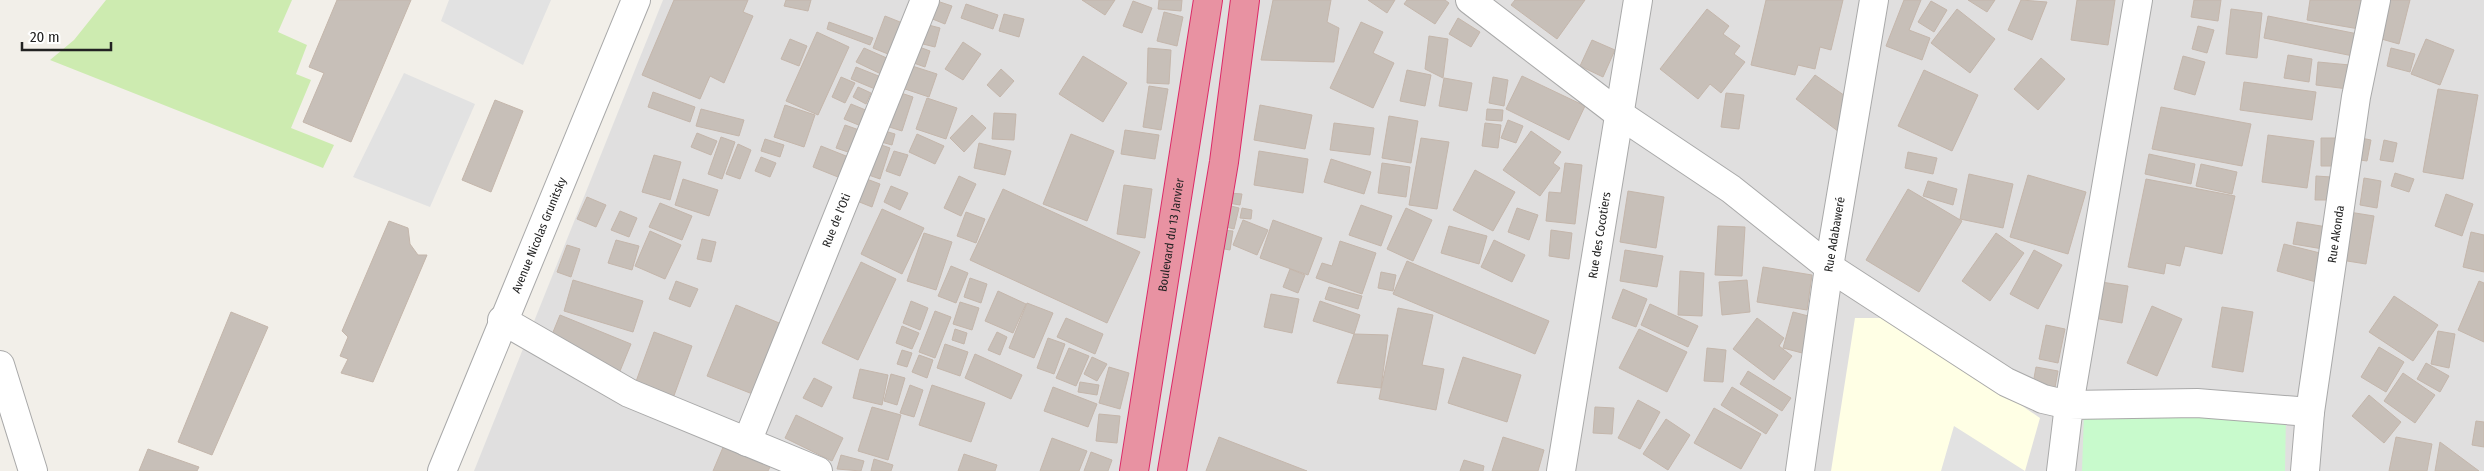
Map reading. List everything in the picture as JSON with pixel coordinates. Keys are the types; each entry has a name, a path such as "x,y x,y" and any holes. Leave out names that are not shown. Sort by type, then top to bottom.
{"highway":[{"name":"Boulevard du 13 Janvier","path":"1134,471 1208,0"},
{"path":"1172,471 1224,162 1245,0"}],"street":[{"name":"Avenue Nicolas Grunitsky","path":"442,471 502,320 636,0"},
{"name":"Rue de l'Oti","path":"747,442 925,0"},
{"path":"1470,0 1620,114 1731,189 1829,267 2006,382 2043,399 2069,405 2197,403 2310,412"},
{"name":"Rue des Cocotiers","path":"1561,471 1638,0"},
{"name":"Rue Adabaweré","path":"1800,471 1829,267 1874,0"},
{"path":"2061,471 2069,405 2138,0"},
{"name":"Rue Akonda","path":"2305,471 2310,412 2356,97 2376,0"},
{"path":"502,320 629,392 818,471"},
{"path":"0,366 33,471"}],"shaded area":[{"path":"449,0 551,0 523,65 441,21"},
{"path":"663,0 2484,0 2484,471 474,471"},
{"path":"404,73 475,104 430,207 353,177"},
{"path":"1855,318 1894,318 2040,418 2025,471 1831,471"},
{"path":"1954,426 2025,471 1941,471"}],"green space":[{"path":"106,0 292,0 278,32 307,45 296,74 311,80 291,128 334,145 323,168 50,60 74,40"},
{"path":"2084,413 2286,415 2285,471 2082,471"}],"building":[{"path":"337,0 411,0 351,142 303,122 324,73 309,67"},
{"path":"674,0 748,0 743,12 753,16 724,83 710,76 700,99 642,75"},
{"path":"786,0 811,0 808,11 784,6"},
{"path":"934,0 952,6 945,24 925,16"},
{"path":"1082,0 1115,0 1105,15"},
{"path":"1159,0 1182,0 1181,11 1158,9"},
{"path":"1273,0 1331,0 1327,22 1339,28 1334,62 1261,60"},
{"path":"1368,0 1395,0 1387,13"},
{"path":"1407,0 1445,0 1449,3 1435,24 1404,4"},
{"path":"1515,0 1585,0 1557,39 1511,5"},
{"path":"1766,0 1843,0 1831,50 1820,47 1815,69 1798,65 1795,75 1751,65"},
{"path":"1904,0 1921,0 1909,30 1930,38 1922,60 1886,46"},
{"path":"1968,0 1995,0 1987,12"},
{"path":"2021,0 2047,2 2032,40 2008,30"},
{"path":"2077,0 2115,0 2108,45 2071,40"},
{"path":"2194,0 2221,0 2218,21 2191,17"},
{"path":"2310,0 2364,0 2359,29 2307,20"},
{"path":"2387,0 2410,0 2399,44 2378,38"},
{"path":"1133,1 1152,8 1142,33 1123,26"},
{"path":"1931,1 1947,10 1934,32 1918,22"},
{"path":"966,4 998,15 993,29 961,18"},
{"path":"1707,9 1729,26 1723,34 1740,46 1734,54 1745,62 1721,93 1710,84 1698,99 1660,69"},
{"path":"1957,9 1995,39 1970,73 1931,43"},
{"path":"2231,9 2262,13 2257,58 2226,54"},
{"path":"1164,12 1183,17 1177,46 1157,41"},
{"path":"1004,14 1024,19 1019,37 999,31"},
{"path":"885,16 905,24 893,56 873,48"},
{"path":"2268,16 2358,34 2353,56 2264,38"},
{"path":"1458,18 1480,32 1471,47 1449,34"},
{"path":"829,22 873,38 870,45 827,29"},
{"path":"1361,22 1383,32 1373,53 1394,63 1373,108 1330,88"},
{"path":"921,23 940,28 935,47 915,42"},
{"path":"2198,26 2214,30 2207,53 2192,49"},
{"path":"817,32 849,47 818,115 786,101"},
{"path":"1429,36 1448,39 1443,78 1425,69"},
{"path":"790,39 807,46 799,66 781,59"},
{"path":"2426,39 2454,50 2440,85 2411,74"},
{"path":"1592,40 1615,50 1603,77 1580,66"},
{"path":"963,42 981,54 963,80 945,69"},
{"path":"914,45 930,51 925,67 908,61"},
{"path":"864,48 889,59 881,74 856,62"},
{"path":"1148,48 1171,50 1169,84 1147,83"},
{"path":"2391,48 2415,54 2410,72 2387,66"},
{"path":"2288,55 2312,59 2309,82 2284,78"},
{"path":"1083,56 1127,83 1103,122 1059,94"},
{"path":"2183,56 2205,62 2195,95 2174,89"},
{"path":"2041,58 2065,79 2038,110 2014,89"},
{"path":"2318,62 2350,65 2348,89 2316,85"},
{"path":"906,64 937,74 929,97 899,87"},
{"path":"856,67 881,77 875,89 851,79"},
{"path":"1001,69 1014,81 1000,97 987,85"},
{"path":"1407,70 1431,75 1425,106 1400,101"},
{"path":"1924,70 1978,95 1952,151 1898,126"},
{"path":"1815,75 1848,98 1839,132 1796,99"},
{"path":"1522,76 1585,106 1569,140 1506,109"},
{"path":"841,77 855,83 845,103 832,97"},
{"path":"1493,77 1508,80 1504,106 1489,103"},
{"path":"1444,78 1472,83 1467,111 1439,106"},
{"path":"2244,82 2316,92 2312,120 2240,110"},
{"path":"1149,86 1168,89 1161,130 1143,127"},
{"path":"858,87 871,93 866,104 853,97"},
{"path":"2438,89 2478,95 2463,179 2423,172"},
{"path":"892,90 913,97 902,131 880,124"},
{"path":"653,92 695,107 690,122 648,107"},
{"path":"1726,93 1744,95 1739,129 1721,127"},
{"path":"927,98 957,108 946,139 916,129"},
{"path":"495,100 523,111 491,192 462,180"},
{"path":"851,104 868,111 861,126 844,119"},
{"path":"785,105 815,115 804,147 774,137"},
{"path":"1260,105 1312,115 1305,149 1254,140"},
{"path":"2161,107 2251,124 2242,166 2152,149"},
{"path":"701,109 744,120 739,136 696,126"},
{"path":"1487,109 1503,110 1502,121 1486,120"},
{"path":"994,113 1016,114 1014,140 992,139"},
{"path":"972,115 986,128 964,152 950,138"},
{"path":"1389,116 1418,121 1411,163 1382,158"},
{"path":"1508,120 1523,126 1516,143 1501,138"},
{"path":"1334,123 1374,128 1370,155 1330,150"},
{"path":"1485,123 1501,125 1498,148 1482,146"},
{"path":"845,125 862,131 854,154 836,148"},
{"path":"878,129 895,134 892,145 874,140"},
{"path":"1125,130 1159,135 1155,159 1121,154"},
{"path":"1531,131 1561,152 1553,163 1560,168 1540,196 1503,170"},
{"path":"697,133 717,141 711,155 691,147"},
{"path":"917,134 944,146 935,164 909,152"},
{"path":"1071,134 1114,151 1087,221 1043,204"},
{"path":"2268,135 2314,141 2307,188 2262,182"},
{"path":"721,137 735,142 722,179 708,174"},
{"path":"2356,137 2371,140 2367,161 2353,159"},
{"path":"1421,138 1449,142 1437,209 1409,205"},
{"path":"2321,138 2339,138 2339,166 2321,166"},
{"path":"765,139 784,145 780,157 761,151"},
{"path":"2384,140 2397,143 2393,162 2380,160"},
{"path":"873,142 890,148 880,179 863,173"},
{"path":"979,143 1011,151 1005,175 974,168"},
{"path":"738,144 751,150 740,179 726,174"},
{"path":"821,146 851,158 843,179 813,167"},
{"path":"894,151 908,155 900,176 886,171"},
{"path":"1259,151 1308,159 1303,193 1254,185"},
{"path":"1908,152 1937,158 1933,174 1905,168"},
{"path":"2149,154 2195,164 2191,184 2145,174"},
{"path":"654,155 681,162 670,200 642,192"},
{"path":"761,157 776,163 770,177 755,171"},
{"path":"1331,159 1371,172 1364,194 1324,182"},
{"path":"1382,163 1410,167 1406,197 1378,193"},
{"path":"1565,163 1582,165 1575,224 1546,221 1549,192 1561,193"},
{"path":"2201,164 2237,172 2232,194 2196,186"},
{"path":"1475,170 1515,192 1493,231 1453,210"},
{"path":"2395,173 2414,179 2409,192 2391,186"},
{"path":"1969,174 2013,184 2003,228 1960,219"},
{"path":"2028,175 2086,192 2068,254 2010,237"},
{"path":"959,176 976,184 961,216 944,208"},
{"path":"2316,176 2331,177 2330,200 2315,200"},
{"path":"864,178 880,184 872,207 857,201"},
{"path":"2364,178 2381,181 2377,208 2360,205"},
{"path":"683,179 718,190 709,216 675,205"},
{"path":"2146,179 2235,196 2222,254 2185,246 2180,266 2166,263 2164,274 2128,267"},
{"path":"1928,181 1957,189 1953,205 1923,196"},
{"path":"1124,185 1152,189 1145,238 1117,234"},
{"path":"891,186 908,193 900,210 884,202"},
{"path":"1003,189 1140,252 1107,323 970,260"},
{"path":"1908,189 1962,221 1919,292 1866,260"},
{"path":"1628,191 1664,197 1656,248 1620,242"},
{"path":"1230,193 1242,194 1240,205 1228,203"},
{"path":"2446,194 2473,204 2462,236 2435,226"},
{"path":"587,197 606,205 596,227 577,219"},
{"path":"660,203 692,216 682,240 649,227"},
{"path":"1227,205 1239,208 1234,229 1222,226"},
{"path":"1361,205 1392,216 1381,246 1349,235"},
{"path":"1242,208 1252,210 1251,219 1240,218"},
{"path":"1406,208 1432,220 1413,261 1387,249"},
{"path":"1517,208 1538,215 1529,240 1508,232"},
{"path":"882,209 924,228 902,274 861,254"},
{"path":"620,211 637,218 629,237 611,230"},
{"path":"966,212 985,219 976,243 957,236"},
{"path":"2349,212 2374,216 2366,264 2341,260"},
{"path":"1243,220 1268,230 1257,255 1233,245"},
{"path":"1273,220 1322,238 1308,275 1260,258"},
{"path":"389,221 408,228 410,244 418,255 427,255 373,382 341,373 348,359 340,356 348,337 342,331"},
{"path":"2297,222 2327,227 2323,249 2293,244"},
{"path":"1449,226 1487,236 1479,264 1441,253"},
{"path":"1718,226 1745,227 1742,276 1715,275"},
{"path":"1222,230 1233,231 1230,250 1219,248"},
{"path":"1551,230 1572,233 1569,259 1549,256"},
{"path":"650,231 681,245 665,279 635,266"},
{"path":"2471,232 2484,235 2484,272 2463,267"},
{"path":"924,233 952,242 936,290 907,281"},
{"path":"1996,233 2024,253 1990,301 1962,281"},
{"path":"702,239 716,242 711,262 697,259"},
{"path":"616,240 639,246 632,270 608,263"},
{"path":"1494,240 1525,255 1512,282 1481,267"},
{"path":"1340,241 1376,253 1362,294 1316,278 1322,263 1332,266"},
{"path":"2284,244 2324,254 2316,282 2277,271"},
{"path":"567,245 580,249 571,277 557,272"},
{"path":"1625,250 1663,256 1657,287 1620,281"},
{"path":"2034,250 2062,265 2038,309 2010,294"},
{"path":"1407,261 1549,321 1535,354 1393,294"},
{"path":"861,262 896,279 858,360 822,343"},
{"path":"951,266 968,273 956,303 938,296"},
{"path":"1763,267 1812,275 1807,310 1757,302"},
{"path":"1290,269 1305,275 1298,293 1283,287"},
{"path":"1680,271 1704,273 1702,316 1678,315"},
{"path":"1381,272 1396,275 1393,291 1378,288"},
{"path":"970,278 987,284 981,303 964,297"},
{"path":"573,280 643,301 633,332 564,311"},
{"path":"1747,280 1750,312 1722,315 1719,282"},
{"path":"676,281 698,289 690,307 669,299"},
{"path":"2479,281 2484,283 2484,342 2458,330"},
{"path":"2101,282 2128,286 2122,323 2094,318"},
{"path":"1329,287 1362,296 1358,309 1325,299"},
{"path":"1623,289 1647,299 1636,327 1612,318"},
{"path":"998,291 1026,304 1013,333 985,321"},
{"path":"1271,294 1299,299 1292,333 1264,327"},
{"path":"2394,296 2438,325 2413,361 2369,332"},
{"path":"911,301 928,308 920,330 903,323"},
{"path":"1320,301 1360,315 1354,334 1313,321"},
{"path":"960,302 979,308 972,330 953,324"},
{"path":"1027,303 1053,313 1034,358 1009,348"},
{"path":"1650,304 1698,326 1688,347 1641,325"},
{"path":"736,305 784,325 755,395 707,376"},
{"path":"2152,306 2182,319 2157,376 2127,363"},
{"path":"2222,307 2253,312 2243,372 2212,367"},
{"path":"1398,308 1433,315 1422,365 1444,369 1436,410 1379,399"},
{"path":"935,311 951,317 935,358 919,352"},
{"path":"231,312 268,327 212,455 178,442"},
{"path":"1793,312 1816,318 1806,354 1783,348"},
{"path":"560,315 631,344 620,371 549,342"},
{"path":"1066,318 1103,334 1095,354 1057,337"},
{"path":"1757,318 1784,338 1779,346 1792,356 1774,380 1733,349"},
{"path":"2046,325 2065,329 2058,363 2039,359"},
{"path":"902,326 919,333 912,349 896,343"},
{"path":"955,329 967,333 964,344 952,340"},
{"path":"1639,329 1687,352 1667,392 1619,368"},
{"path":"2438,331 2455,334 2449,368 2431,364"},
{"path":"654,332 692,346 672,401 634,387"},
{"path":"997,332 1007,337 1000,355 988,350"},
{"path":"1354,334 1388,335 1381,388 1337,383"},
{"path":"1048,338 1065,344 1054,374 1037,368"},
{"path":"945,344 968,352 960,376 937,368"},
{"path":"2379,347 2404,362 2386,392 2361,377"},
{"path":"1069,348 1089,356 1076,386 1056,378"},
{"path":"1707,348 1726,350 1723,382 1704,381"},
{"path":"902,350 912,353 907,367 897,364"},
{"path":"975,354 1022,375 1011,399 965,378"},
{"path":"919,355 933,360 927,378 912,372"},
{"path":"1092,357 1107,364 1097,381 1084,374"},
{"path":"1463,357 1521,375 1507,422 1448,403"},
{"path":"2426,363 2449,376 2440,392 2417,379"},
{"path":"1109,367 1129,373 1120,409 1099,403"},
{"path":"2036,367 2058,371 2054,393 2032,389"},
{"path":"860,369 888,375 882,405 853,398"},
{"path":"1748,371 1791,398 1782,411 1740,384"},
{"path":"2403,373 2435,395 2415,423 2384,401"},
{"path":"891,374 905,378 897,405 884,401"},
{"path":"814,378 832,387 822,407 803,398"},
{"path":"1080,382 1099,385 1097,395 1078,392"},
{"path":"910,385 923,390 914,417 900,413"},
{"path":"932,385 985,403 971,442 919,425"},
{"path":"1053,387 1097,404 1088,427 1044,411"},
{"path":"1732,387 1778,415 1766,434 1721,405"},
{"path":"2369,395 2401,422 2384,443 2352,416"},
{"path":"1638,400 1660,412 1640,449 1618,438"},
{"path":"872,407 901,415 888,460 858,451"},
{"path":"1595,407 1614,408 1612,434 1593,433"},
{"path":"1714,408 1761,434 1741,469 1694,443"},
{"path":"1099,414 1120,416 1117,443 1096,441"},
{"path":"796,415 843,438 832,461 785,438"},
{"path":"1666,419 1690,435 1668,470 1643,454"},
{"path":"2476,421 2484,422 2484,447 2472,445"},
{"path":"1219,437 1307,471 1206,471"},
{"path":"1503,437 1544,450 1538,471 1492,471"},
{"path":"2396,437 2432,444 2427,471 2389,471"},
{"path":"1052,438 1087,451 1079,471 1040,471"},
{"path":"2440,442 2479,471 2435,471"},
{"path":"724,445 771,465 768,471 713,471"},
{"path":"148,449 199,467 197,471 139,471"},
{"path":"1091,452 1112,460 1108,471 1084,471"},
{"path":"964,454 997,465 995,471 958,471"},
{"path":"841,455 864,461 861,471 837,469"},
{"path":"874,459 893,465 891,471 871,471"},
{"path":"1464,460 1484,466 1483,471 1460,471"}]}
